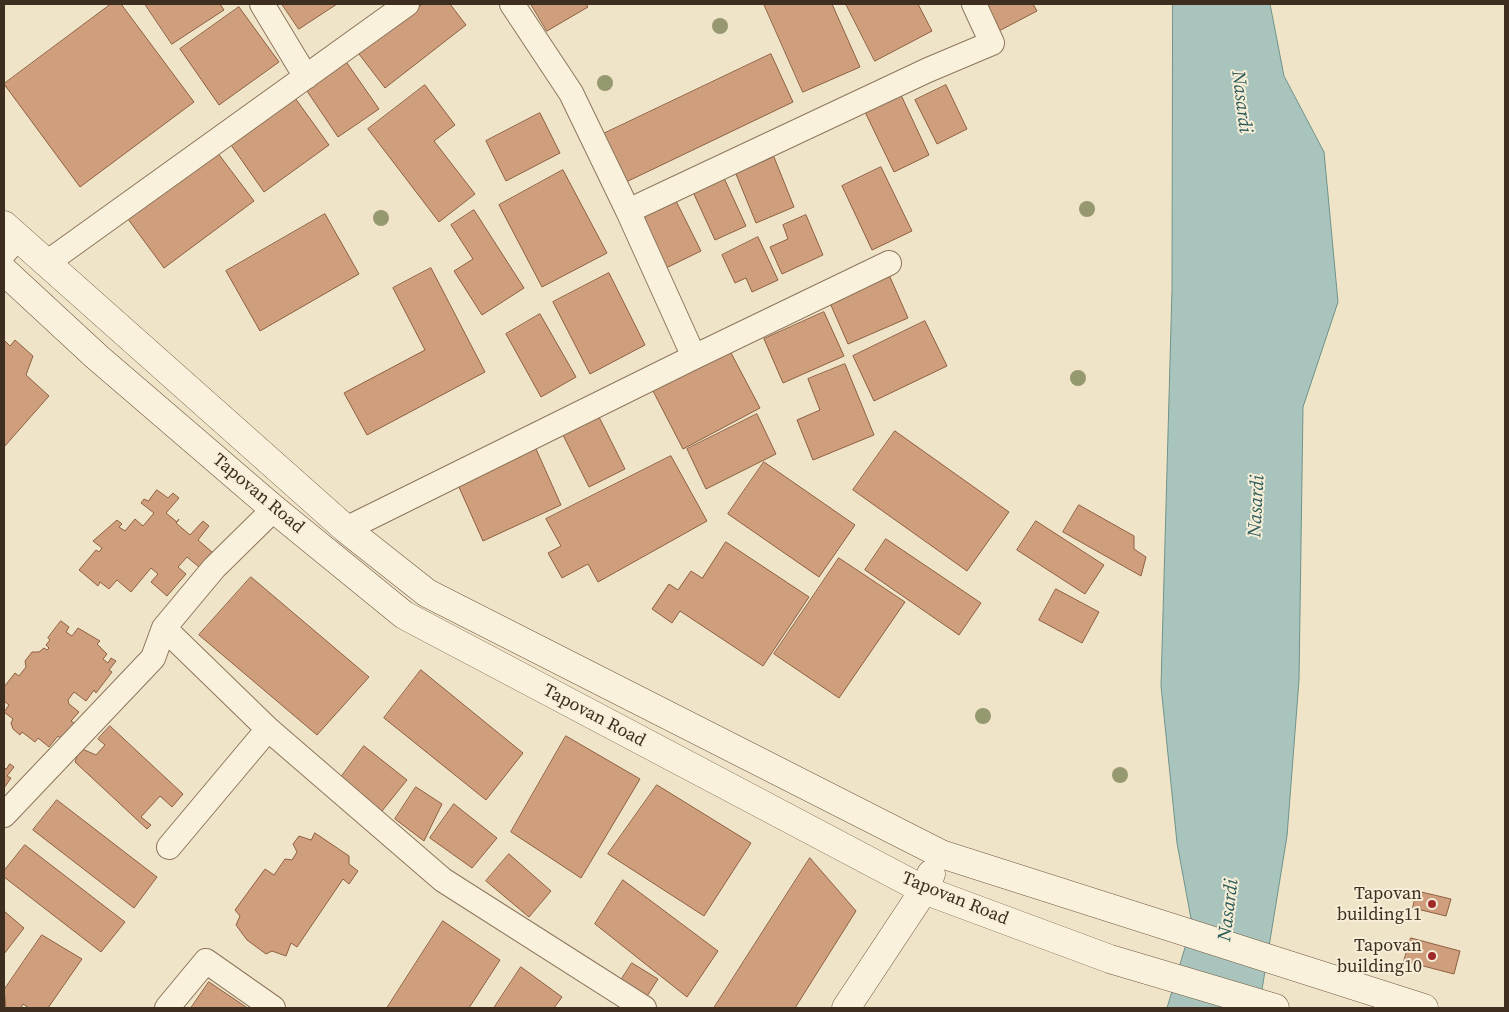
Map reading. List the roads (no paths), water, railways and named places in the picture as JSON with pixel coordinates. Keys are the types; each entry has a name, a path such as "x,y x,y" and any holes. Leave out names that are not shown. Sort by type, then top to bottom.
{"main road":[{"path":"9,238 48,262 346,529 427,593 941,854 1422,1008"},
{"name":"Tapovan Road","path":"4,271 97,356 274,509 404,616 924,890 1110,959 1275,1008"},
{"path":"846,1008 924,890 941,854"}],"street":[{"path":"262,4 306,77"},
{"path":"48,262 408,4"},
{"path":"512,4 571,93 628,211 694,357"},
{"path":"628,211 928,70 992,42 974,4"},
{"path":"346,529 694,357 889,264"},
{"path":"4,815 153,658 164,628 214,568 274,509"},
{"path":"164,628 268,729 443,880 644,1008"},
{"path":"169,847 268,729"},
{"path":"167,1008 206,961 273,1008"}],"water":[{"name":"Nasardi","path":"1173,4 1270,4 1284,76 1324,152 1338,302 1303,407 1299,680 1287,836 1259,1008 1167,1008 1192,924 1177,843 1161,686 1172,290"}],"place":[{"name":"Tapovan building11","path":"1432,904"},
{"name":"Tapovan building10","path":"1432,956"}]}
